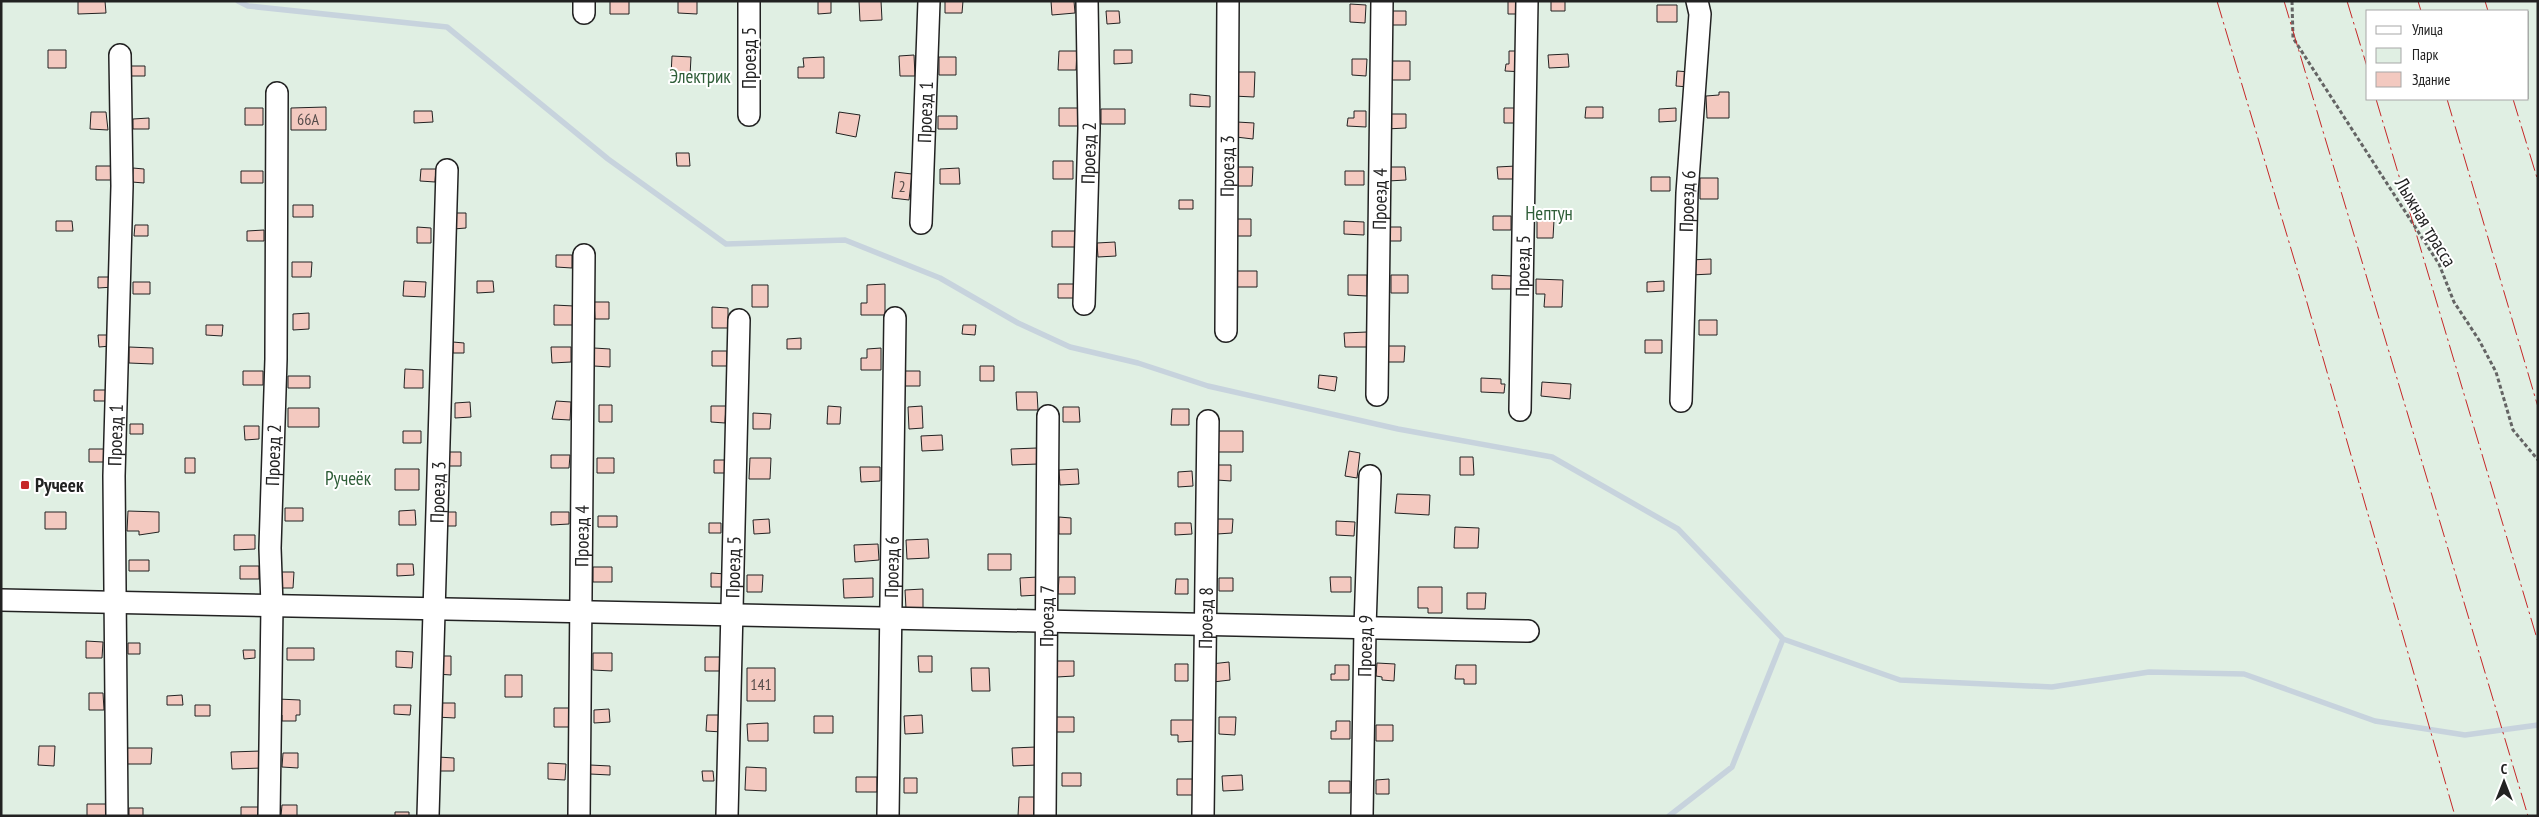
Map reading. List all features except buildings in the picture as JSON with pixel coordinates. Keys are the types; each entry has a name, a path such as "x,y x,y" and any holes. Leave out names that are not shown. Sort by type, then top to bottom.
{"street":[{"name":"Проезд 5","path":"749,1 750,115"},
{"name":"Проезд 1","path":"921,223 929,1"},
{"name":"Проезд 2","path":"1084,304 1089,128 1087,1"},
{"name":"Проезд 3","path":"1226,331 1228,1"},
{"name":"Проезд 4","path":"1377,395 1382,1"},
{"name":"Проезд 5","path":"1520,410 1527,1"},
{"name":"Проезд 6","path":"1681,401 1687,193 1700,14 1697,1"},
{"name":"Проезд 1","path":"117,816 114,476 122,186 120,54"},
{"name":"Проезд 2","path":"269,816 272,606 270,548 276,359 277,93"},
{"name":"Проезд 3","path":"428,816 447,170"},
{"name":"Проезд 4","path":"578,816 582,612 584,256"},
{"name":"Проезд 6","path":"888,816 889,618 895,318"},
{"name":"Проезд 5","path":"727,816 739,320"},
{"name":"Проезд 7","path":"1045,816 1048,416"},
{"name":"Проезд 8","path":"1203,816 1208,421"},
{"name":"Проезд 9","path":"1362,816 1370,476"},
{"path":"1,600 1528,631"}],"path":[{"name":"Лыжная трасса","path":"2292,1 2293,38 2439,264 2454,302 2479,340 2496,372 2513,430 2538,460"}],"green space":[{"path":"1,1 2538,1 2538,816 1,816"}],"waterway":[{"path":"238,1 248,6 447,27 608,159 726,244 845,240 940,278 1018,323 1070,347 1138,363 1208,386 1398,429 1552,457 1678,529 1783,639 1900,680 2052,687 2149,672 2244,674 2375,721 2465,735 2538,725"},
{"path":"1669,816 1732,767 1783,639"}],"power":[{"path":"2217,1 2306,299 2455,816"},
{"path":"2284,1 2528,816"},
{"path":"2347,1 2366,63"},
{"path":"2418,1 2421,10"},
{"path":"2485,1 2488,10"},
{"path":"2376,100 2538,642"},
{"path":"2447,100 2538,407"},
{"path":"2513,100 2538,181"}],"place":[{"name":"Ручеек","path":"25,485"}],"park label":[{"name":"Электрик","path":"700,76"},
{"name":"Нептун","path":"1549,213"},
{"name":"Ручеёк","path":"348,478"}]}
